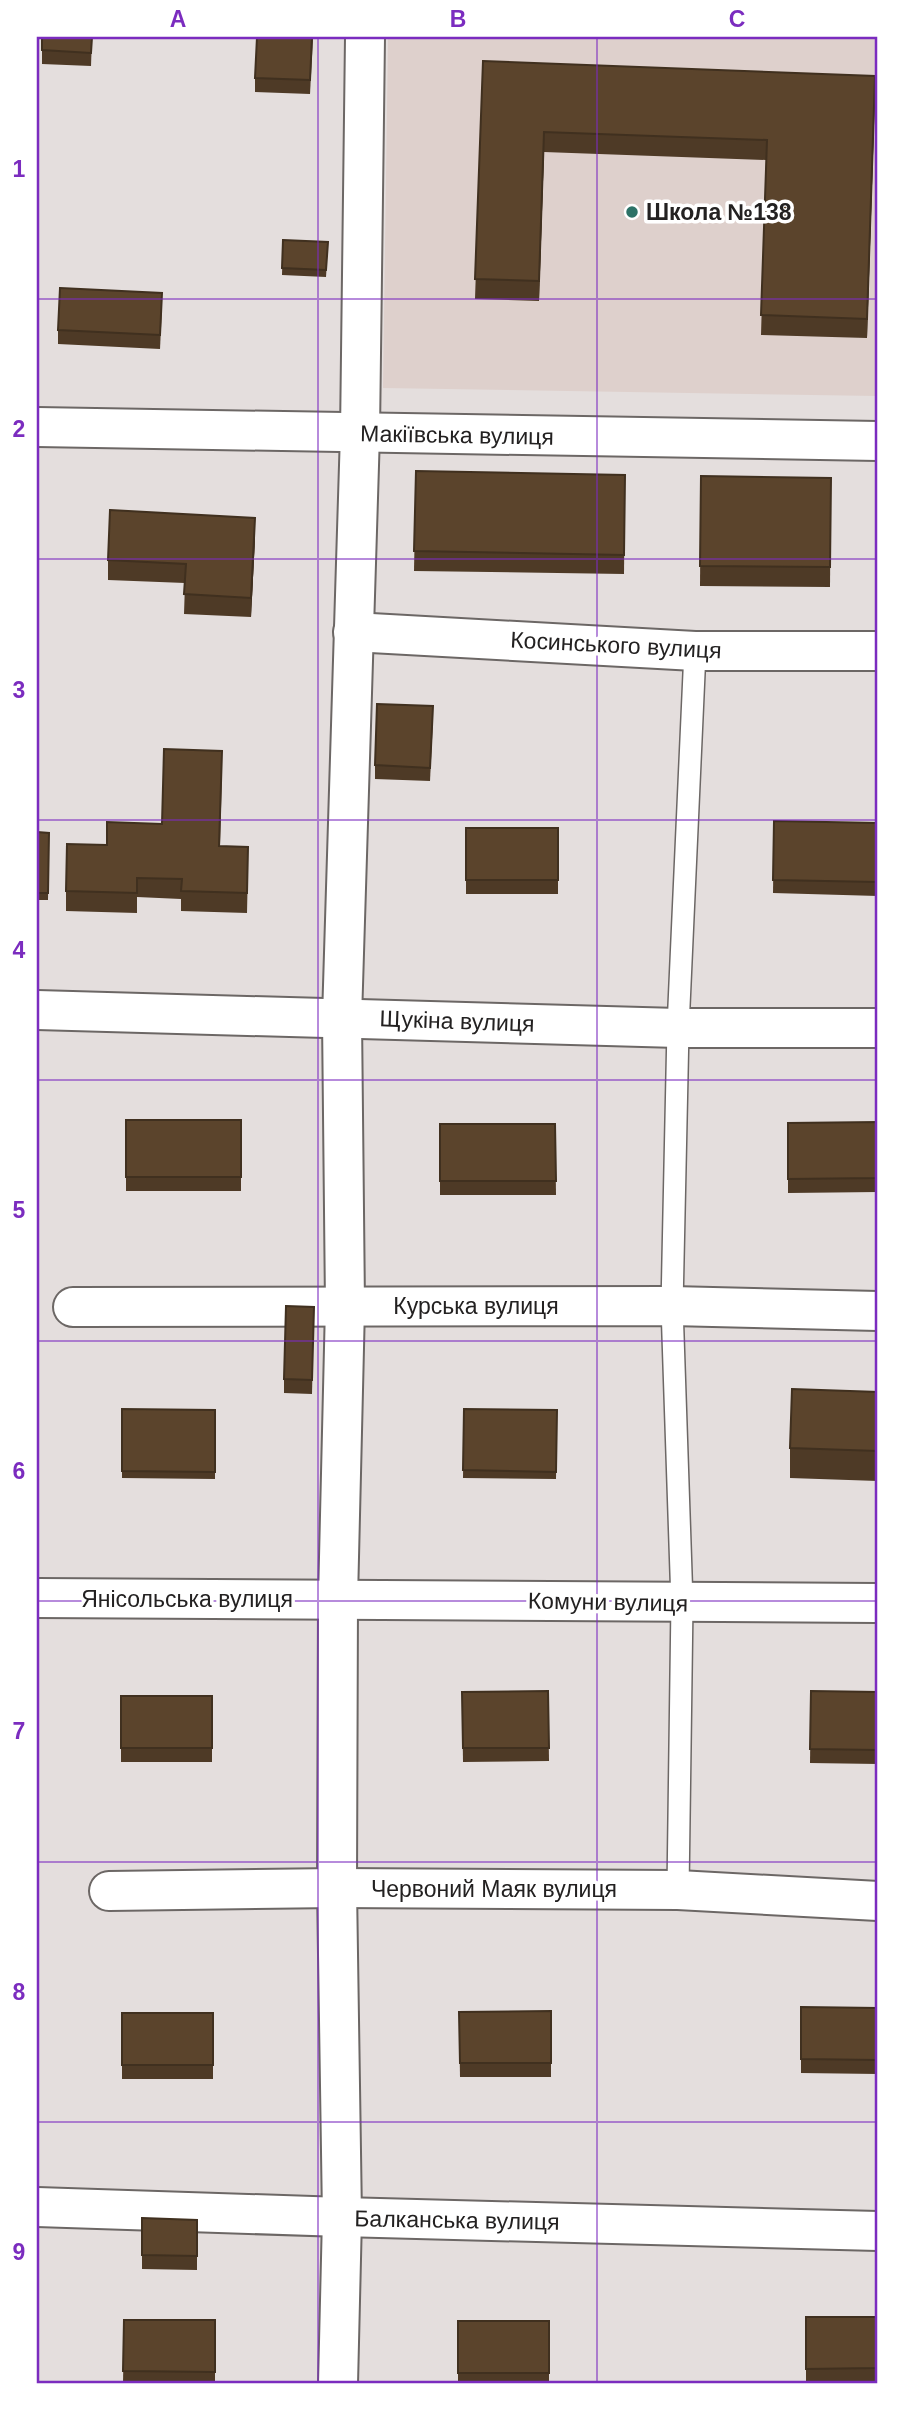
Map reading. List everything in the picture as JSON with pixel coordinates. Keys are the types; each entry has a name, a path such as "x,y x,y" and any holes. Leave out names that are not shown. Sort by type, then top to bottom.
{"street":[{"path":"338,2384 342,2217 337,1888 338,1599 345,1306 342,1018 360,433 365,37"},
{"name":"Макіївська вулиця","path":"37,427 878,441"},
{"name":"Косинського вулиця","path":"353,632 695,651 878,651"},
{"name":"Щукіна вулиця","path":"37,1010 678,1028 878,1028"},
{"name":"Курська вулиця","path":"73,1307 672,1306 878,1311"},
{"name":"Янісольська вулиця","path":"37,1598 338,1599"},
{"name":"Комуни вулиця","path":"338,1599 878,1603"},
{"name":"Червоний Маяк вулиця","path":"109,1891 337,1888 678,1890 878,1901"},
{"name":"Балканська вулиця","path":"37,2207 878,2231"}],"lane":[{"path":"678,1890 682,1602 672,1306 678,1028 695,651"}],"shaded area":[{"name":"Школа №138","path":"388,37 878,37 878,396 383,388"}],"building":[{"path":"42,37 92,37 91,53 42,50"},
{"path":"257,37 312,37 310,80 255,78"},
{"path":"483,61 875,76 867,319 761,315 767,140 544,132 539,281 475,279"},
{"path":"283,240 328,242 326,270 282,268"},
{"path":"60,288 162,293 160,335 58,330"},
{"path":"416,471 625,475 624,555 414,551"},
{"path":"701,476 831,478 830,567 700,566"},
{"path":"110,510 255,518 251,598 184,594 186,564 108,560"},
{"path":"377,704 433,706 430,768 375,765"},
{"path":"164,749 222,751 219,846 248,847 247,893 181,891 182,879 137,878 137,893 66,891 67,844 107,845 107,822 162,824"},
{"path":"774,821 878,823 878,882 773,880"},
{"path":"466,828 558,828 558,880 466,880"},
{"path":"37,832 49,833 48,893 37,893"},
{"path":"126,1120 241,1120 241,1177 126,1177"},
{"path":"878,1122 878,1178 788,1179 788,1123"},
{"path":"440,1124 555,1124 556,1181 440,1181"},
{"path":"286,1306 314,1307 312,1380 284,1379"},
{"path":"792,1389 878,1392 878,1451 790,1448"},
{"path":"122,1409 215,1410 215,1472 122,1471"},
{"path":"464,1409 557,1410 556,1472 463,1470"},
{"path":"548,1691 549,1748 463,1748 462,1692"},
{"path":"811,1691 878,1692 878,1750 810,1749"},
{"path":"121,1696 212,1696 212,1748 121,1748"},
{"path":"801,2007 878,2008 878,2060 801,2059"},
{"path":"551,2011 551,2063 460,2063 459,2012"},
{"path":"122,2013 213,2013 213,2065 122,2065"},
{"path":"142,2218 197,2220 197,2256 142,2255"},
{"path":"806,2317 878,2317 878,2368 806,2369"},
{"path":"124,2320 215,2320 215,2372 123,2371"},
{"path":"458,2321 549,2321 549,2373 458,2373"}],"place":[{"name":"Школа №138","path":"632,212"}]}
